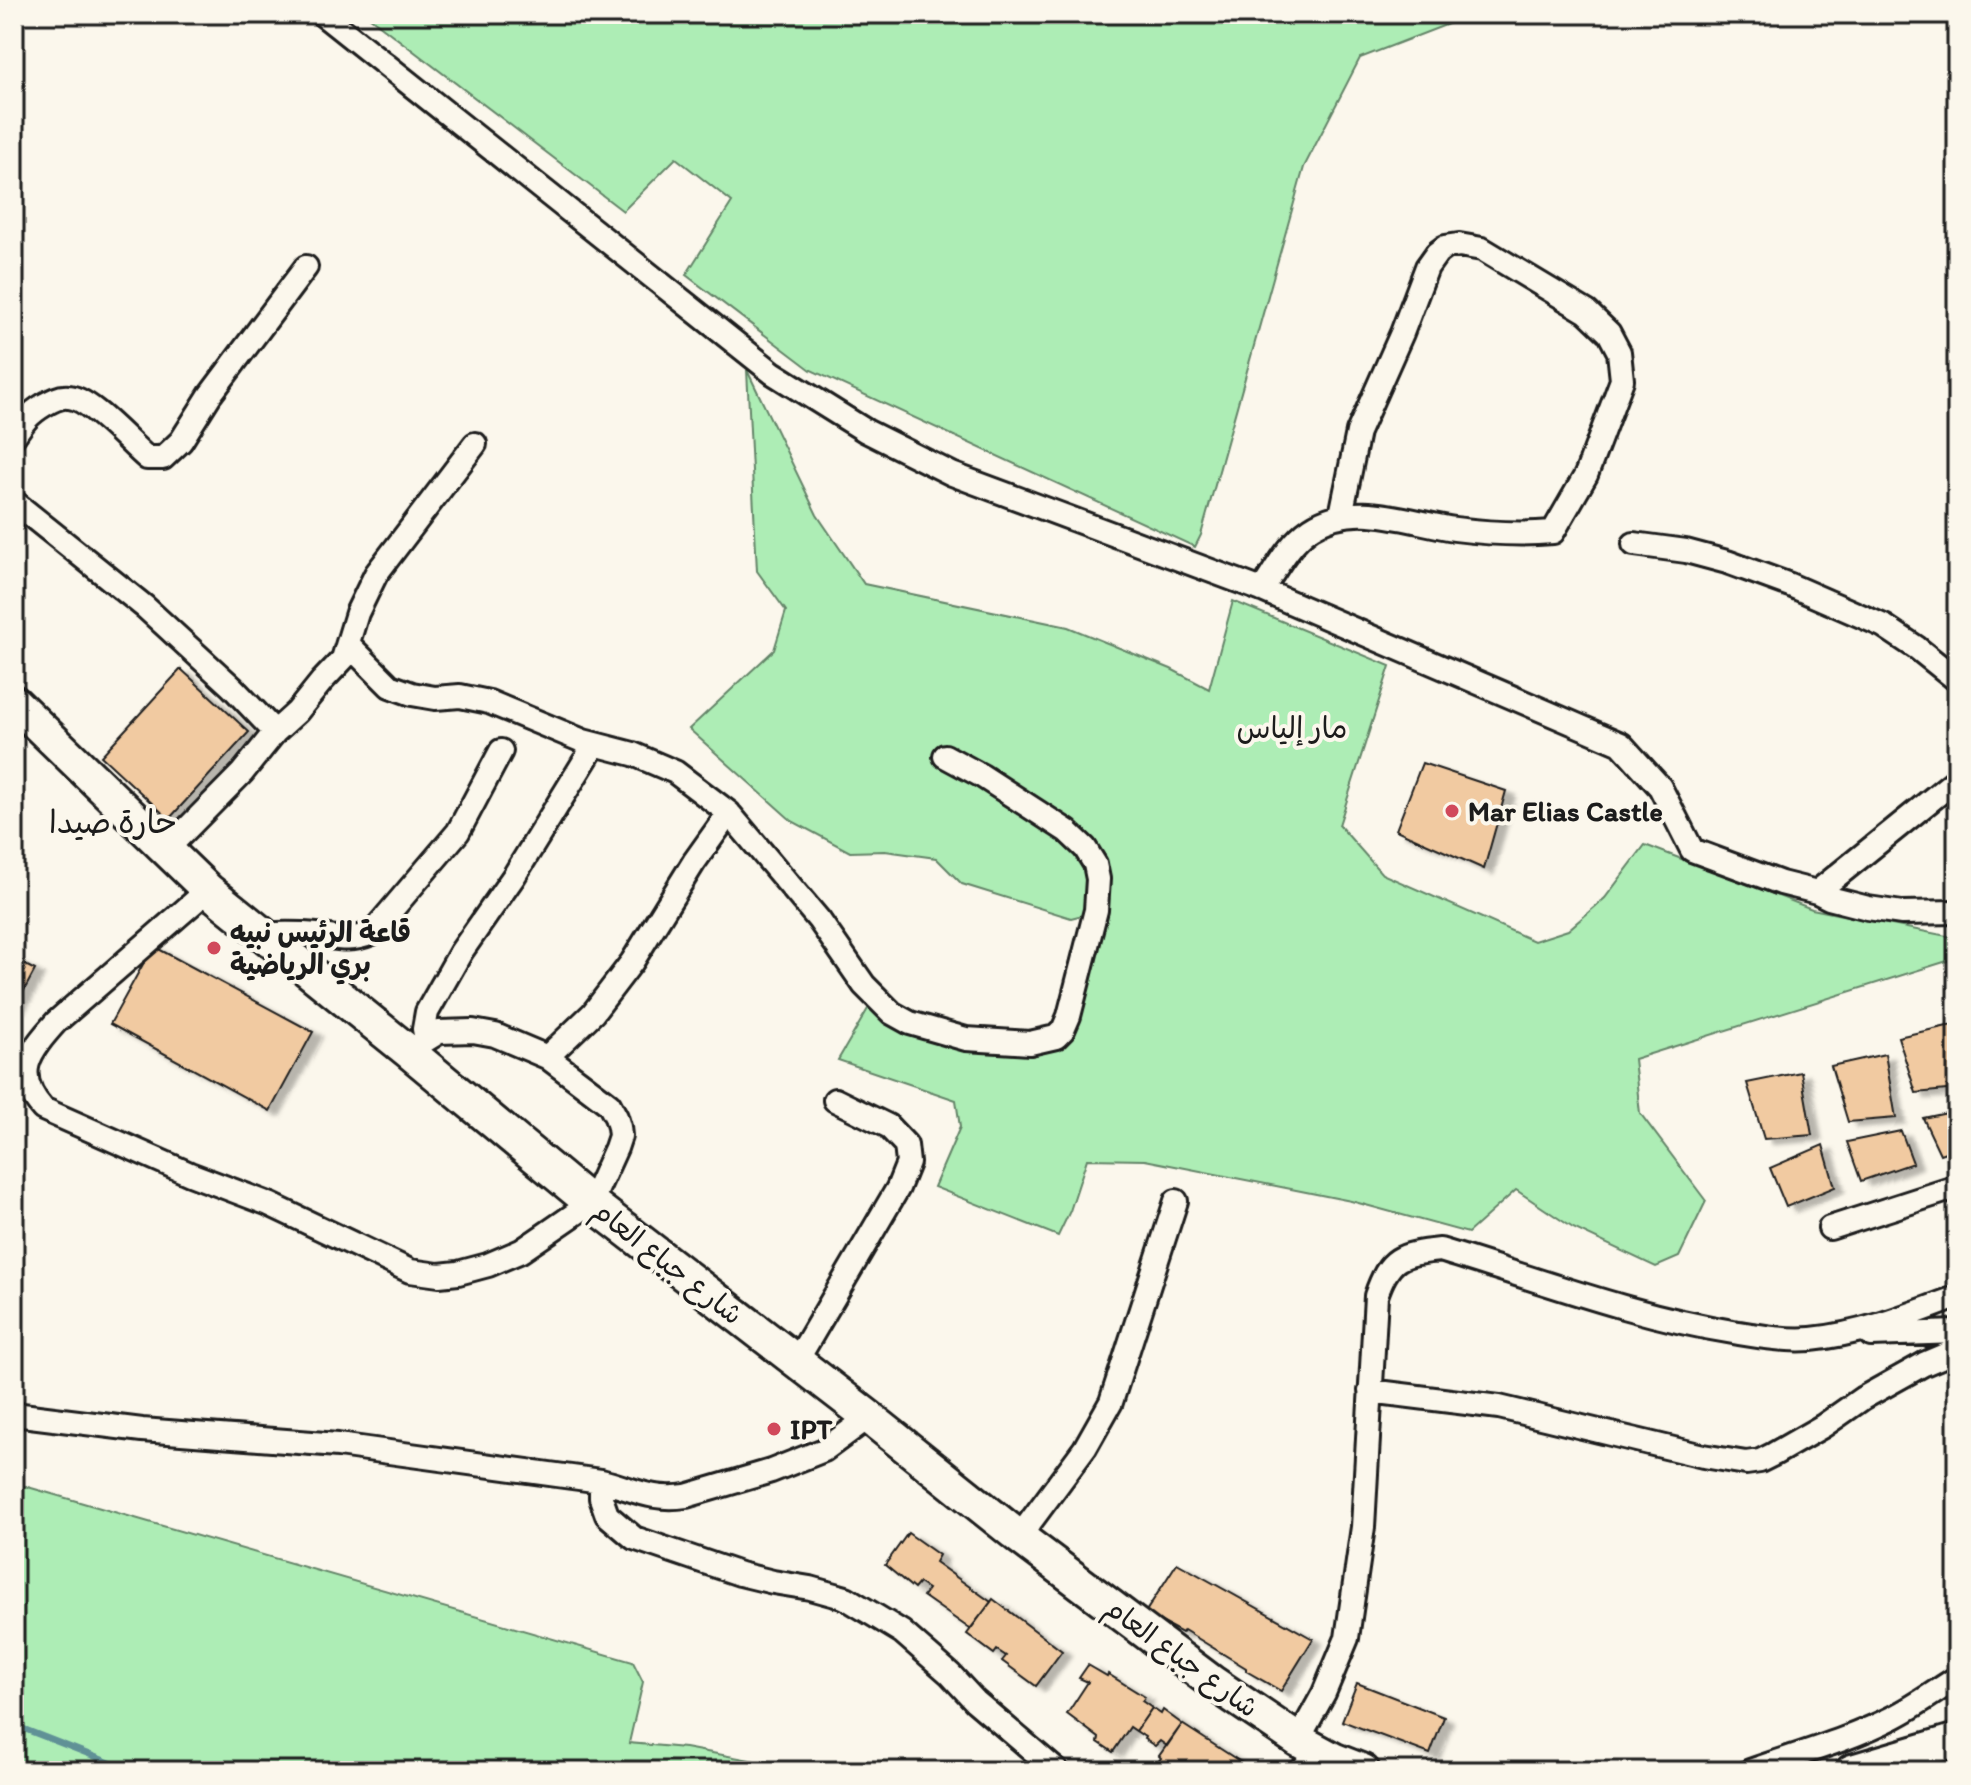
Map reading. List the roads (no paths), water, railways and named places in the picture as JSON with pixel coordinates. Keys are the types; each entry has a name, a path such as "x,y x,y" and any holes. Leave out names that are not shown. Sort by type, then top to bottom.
{"main road":[{"name":"شارع جباع العام","path":"14,702 208,890 417,1045 591,1203 1019,1537 1312,1758 1362,1771"},
{"path":"1852,1771 1957,1740"}],"street":[{"path":"322,14 773,373 866,431 952,474 1262,590 1621,744 1660,787 1692,850 1781,883 1868,908 1902,913 1957,912"},
{"path":"1262,590 1294,543 1312,528 1341,515 1375,514 1458,529 1505,533 1553,532 1586,475 1622,380 1619,352 1609,333 1587,312 1482,249 1459,245 1445,247 1427,267 1358,432 1341,515"},
{"path":"14,436 29,413 68,396 99,413 147,458 163,458 181,441 210,395 306,267"},
{"path":"167,849 242,773 275,732 297,712 343,659 357,613 376,574 475,444"},
{"path":"14,502 145,607 232,687 275,732"},
{"path":"1634,544 1686,551 1790,585 1884,626 1957,680"},
{"path":"349,645 390,686 435,698 460,696 489,702 583,741 633,754 675,772 729,813 819,920 864,985 892,1013 910,1023 966,1039 1030,1043 1056,1037 1069,1016 1096,910 1098,879 1095,864 1085,848 1067,831 945,756"},
{"path":"417,1045 427,1012 461,952 514,876 595,744"},
{"path":"264,934 315,935 339,940 359,939 372,933 458,832 501,751"},
{"path":"1817,892 1957,779"},
{"path":"547,1057 593,1013 632,962 694,862 729,813"},
{"path":"208,890 56,1022 39,1041 29,1057 25,1073 34,1099 43,1109 190,1174 269,1204 410,1271 439,1275 488,1265 521,1251 591,1203 620,1136 609,1104 547,1057 495,1035 473,1031 439,1032 417,1045"},
{"path":"796,1362 898,1188 908,1163 906,1145 888,1126 835,1100"},
{"path":"1830,1228 1957,1187"},
{"path":"1019,1537 1085,1448 1111,1402 1176,1201"},
{"path":"1312,1758 1324,1693 1347,1638 1363,1527 1376,1296 1383,1276 1398,1259 1409,1253 1440,1250 1658,1317 1787,1339 1957,1332"},
{"path":"1829,1336 1875,1327 1957,1297"},
{"path":"1370,1391 1499,1407 1703,1456 1746,1463 1774,1454 1863,1398 1924,1364 1957,1350"},
{"path":"14,1414 142,1430 338,1445 601,1481 648,1496 672,1498 771,1471 824,1450 869,1417"},
{"path":"601,1481 601,1498 607,1515 634,1538 740,1574 846,1598 902,1632 950,1674 975,1701 1057,1771"},
{"path":"1750,1771 1892,1718 1957,1678"}],"waterway":[{"path":"14,1725 136,1771"}],"place":[{"name":"Mar Elias Castle","path":"1452,811"},
{"name":"قاعة الرئيس نبيه بري الرياضية","path":"214,948"},
{"name":"IPT","path":"774,1429"}],"district":[{"name":"مار إلياس","path":"1292,727"},
{"name":"حارة صيدا","path":"113,822"}]}
